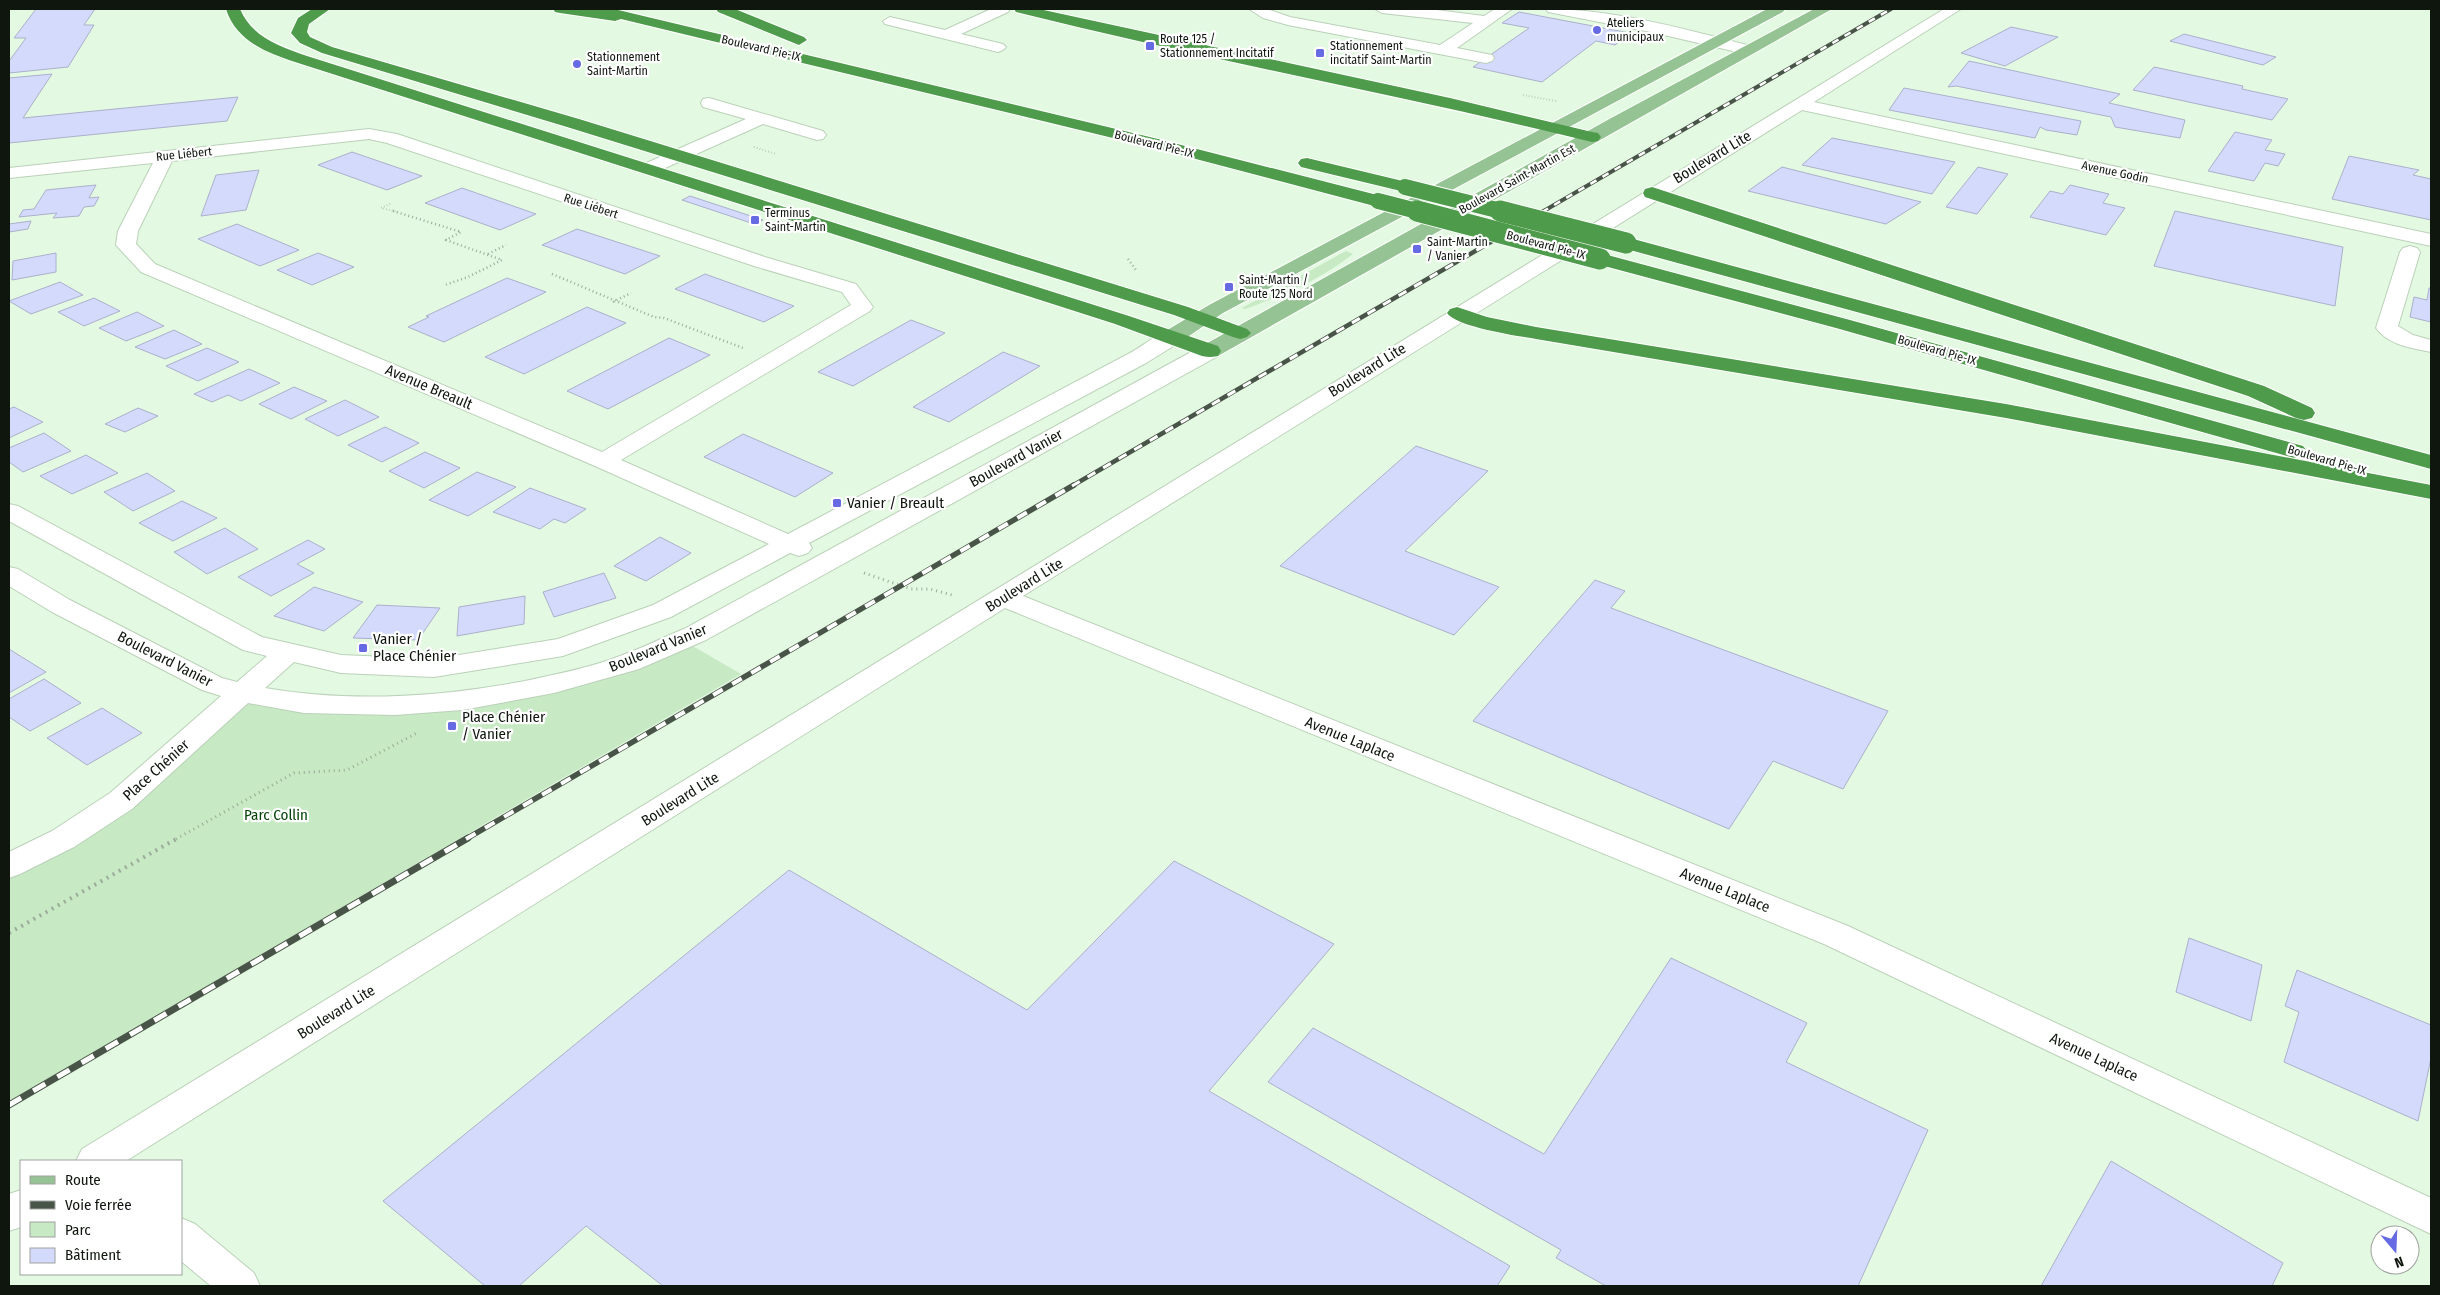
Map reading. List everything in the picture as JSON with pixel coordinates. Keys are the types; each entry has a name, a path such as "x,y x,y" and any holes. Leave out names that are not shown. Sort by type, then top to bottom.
{"highway":[{"path":"233,9 237,21 249,34 281,52 1172,337 1210,351"},
{"path":"323,9 305,19 299,31 302,38 319,47 1201,318 1240,333"},
{"path":"560,9 653,22"},
{"name":"Boulevard Pie-IX","path":"597,9 1158,144 1600,259 1852,327 2431,491"},
{"path":"723,9 799,40"},
{"path":"1021,9 1098,27 1290,66 1556,128 1601,132"},
{"name":"Boulevard Pie-IX","path":"710,20 818,44"},
{"path":"1229,40 1575,118 1601,132"},
{"name":"Boulevard Pie-IX","path":"1290,159 1626,244 2431,462"},
{"path":"1652,193 2256,391 2378,447"},
{"path":"1457,314 1482,322 1536,334 2006,410 2431,491"}],"main road":[{"name":"Boulevard Saint-Martin Est","path":"1172,337 1201,318 1778,9"},
{"name":"Boulevard Saint-Martin Est","path":"1210,351 1825,9"}],"street":[{"path":"946,35 1003,9"},
{"path":"1256,9 1268,16 1288,21 1486,58"},
{"path":"1382,9 1450,15 1487,21"},
{"path":"1443,50 1505,9"},
{"path":"1553,9 1651,26 1750,50"},
{"name":"Boulevard Lite","path":"96,1160 1005,598 1652,193 1954,9"},
{"path":"890,21 998,48"},
{"path":"709,103 817,135"},
{"name":"Avenue Godin","path":"1799,104 2431,240"},
{"path":"648,169 761,119"},
{"name":"Rue Liébert","path":"9,173 368,134 391,138 761,262 849,288 863,307 603,461"},
{"name":"Avenue Breault","path":"165,156 127,235 126,245 148,268 603,461 827,562"},
{"path":"2410,252 2387,328 2406,340 2431,346"},
{"name":"Boulevard Vanier","path":"9,511 253,644 341,664 434,668 563,647 662,611 1130,362 1172,337"},
{"name":"Boulevard Vanier","path":"9,575 61,606 212,684 242,693 304,704 395,706 462,701 554,684 629,663 696,634 1210,351"},
{"name":"Avenue Laplace","path":"1005,598 1836,935 2431,1217"},
{"name":"Place Chénier","path":"9,866 63,839 121,802 288,652"},
{"path":"9,1214 20,1207"},
{"path":"182,1237 240,1286"}],"path":[{"path":"752,147 776,154"},
{"path":"390,204 381,208 421,218 461,232 446,240 502,260 468,277 444,285"},
{"path":"488,255 506,245"},
{"path":"1128,259 1136,270"},
{"path":"552,274 613,302 774,360"},
{"path":"613,302 631,293"},
{"path":"863,572 911,590 930,589 954,596"},
{"path":"9,933 294,773 347,770 428,726 462,701"}],"green space":[{"path":"1346,251 1353,254 1328,272 1273,298 1245,309 1242,308"},
{"name":"Parc Collin","path":"684,641 741,674 9,1102 9,869 107,819 235,697 395,706 581,681"}],"building":[{"path":"36,9 95,9 84,25 94,25 68,67 9,73 9,61 26,38 14,38"},
{"path":"1519,12 1630,33 1615,45 1596,41 1542,82 1473,67 1529,28 1502,23"},
{"path":"2011,27 2058,37 2005,66 1961,53"},
{"path":"2184,34 2276,57 2263,65 2170,41"},
{"path":"1969,61 2120,94 2109,103 2185,120 2180,138 2115,127 2111,117 1956,86 1948,87"},
{"path":"2154,67 2243,86 2242,89 2288,99 2272,120 2133,90"},
{"path":"52,74 23,118 238,97 227,121 9,143 9,78"},
{"path":"1904,88 2081,121 2077,135 2046,130 2040,127 2035,138 1889,110"},
{"path":"2235,132 2272,140 2265,150 2285,154 2278,166 2265,163 2254,181 2208,171"},
{"path":"1832,138 1955,162 1932,194 1802,165"},
{"path":"352,152 422,176 387,190 318,165"},
{"path":"2349,156 2419,170 2413,175 2431,179 2431,220 2332,199"},
{"path":"1782,167 1921,202 1886,224 1748,191"},
{"path":"1978,167 2008,174 1977,214 1946,207"},
{"path":"259,170 246,210 201,216 216,175"},
{"path":"96,185 89,198 99,197 94,206 84,207 79,216 53,218 57,213 19,217 23,210 34,209 46,190"},
{"path":"2070,185 2109,194 2103,203 2125,208 2106,235 2030,217 2050,191 2063,194"},
{"path":"462,188 536,214 500,230 425,203"},
{"path":"690,196 763,220 754,224 682,200"},
{"path":"2175,211 2343,247 2335,306 2154,266"},
{"path":"31,221 28,229 9,232 9,224"},
{"path":"237,224 299,250 260,266 198,239"},
{"path":"577,229 660,256 625,274 542,245"},
{"path":"56,253 56,272 12,280 13,261"},
{"path":"318,253 354,267 312,285 277,270"},
{"path":"705,274 794,306 764,322 675,289"},
{"path":"507,278 546,292 444,342 408,327 429,317 426,316"},
{"path":"60,282 83,295 31,314 9,301"},
{"path":"2429,288 2431,288 2431,322 2410,317 2414,297 2427,300"},
{"path":"94,298 120,311 84,326 58,312"},
{"path":"587,307 626,323 524,374 485,357"},
{"path":"137,312 164,326 126,341 99,328"},
{"path":"911,320 945,333 853,386 818,372"},
{"path":"174,330 202,344 165,359 135,347"},
{"path":"669,338 710,355 608,409 567,391"},
{"path":"207,348 239,362 198,381 166,366"},
{"path":"1003,352 1040,366 949,422 913,407"},
{"path":"249,369 280,383 241,401 228,395 212,402 194,394"},
{"path":"294,387 327,401 291,419 259,404"},
{"path":"345,400 379,417 338,436 305,419"},
{"path":"14,407 43,422 9,438 9,409"},
{"path":"138,408 158,416 125,432 105,424"},
{"path":"385,427 419,443 382,462 348,445"},
{"path":"44,433 71,451 23,472 9,462 9,448"},
{"path":"743,434 833,473 795,497 704,457"},
{"path":"1416,446 1488,471 1405,551 1499,587 1454,635 1280,566"},
{"path":"425,452 460,468 424,488 389,471"},
{"path":"86,455 118,473 72,494 40,476"},
{"path":"477,472 516,487 468,516 429,500"},
{"path":"147,473 175,491 133,511 104,492"},
{"path":"530,488 586,509 565,523 554,519 540,529 493,512"},
{"path":"182,501 217,518 173,541 139,523"},
{"path":"225,528 258,549 207,574 174,552"},
{"path":"660,537 691,553 646,581 614,566"},
{"path":"308,540 325,549 297,564 314,573 271,596 238,577"},
{"path":"604,573 616,598 554,617 543,592"},
{"path":"1595,580 1625,591 1611,608 1888,711 1843,789 1773,761 1729,829 1473,721"},
{"path":"314,587 363,602 324,631 274,616"},
{"path":"525,596 524,624 457,636 459,607"},
{"path":"377,605 440,608 418,640 353,638"},
{"path":"9,649 46,672 9,693"},
{"path":"44,679 81,703 30,731 9,717 9,699"},
{"path":"102,708 142,733 87,765 47,738"},
{"path":"1174,861 1334,944 1209,1091 1510,1266 1497,1286 663,1286 586,1226 519,1286 485,1286 383,1201 789,870 1027,1010"},
{"path":"2189,938 2262,965 2251,1021 2176,992"},
{"path":"1671,958 1807,1023 1786,1062 1928,1130 1858,1286 1606,1286 1556,1258 1561,1250 1268,1082 1313,1028 1544,1154"},
{"path":"2297,970 2431,1025 2431,1058 2418,1121 2284,1062 2299,1012 2285,1006"},
{"path":"2111,1161 2283,1263 2272,1286 2041,1286"}],"railway":[{"path":"1542,212 1891,9"},
{"path":"1072,486 1544,211"},
{"path":"466,839 1074,485"},
{"path":"9,1105 468,838"}],"place":[{"name":"Ateliers municipaux","path":"1597,30"},
{"name":"Route 125 / Stationnement Incitatif","path":"1150,46"},
{"name":"Stationnement incitatif Saint-Martin","path":"1320,53"},
{"name":"Stationnement Saint-Martin","path":"577,64"},
{"name":"Terminus Saint-Martin","path":"755,220"},
{"name":"Saint-Martin / Vanier","path":"1417,249"},
{"name":"Saint-Martin / Route 125 Nord","path":"1229,287"},
{"name":"Vanier / Breault","path":"837,503"},
{"name":"Vanier / Place Chénier","path":"363,648"},
{"name":"Place Chénier / Vanier","path":"452,726"}]}
